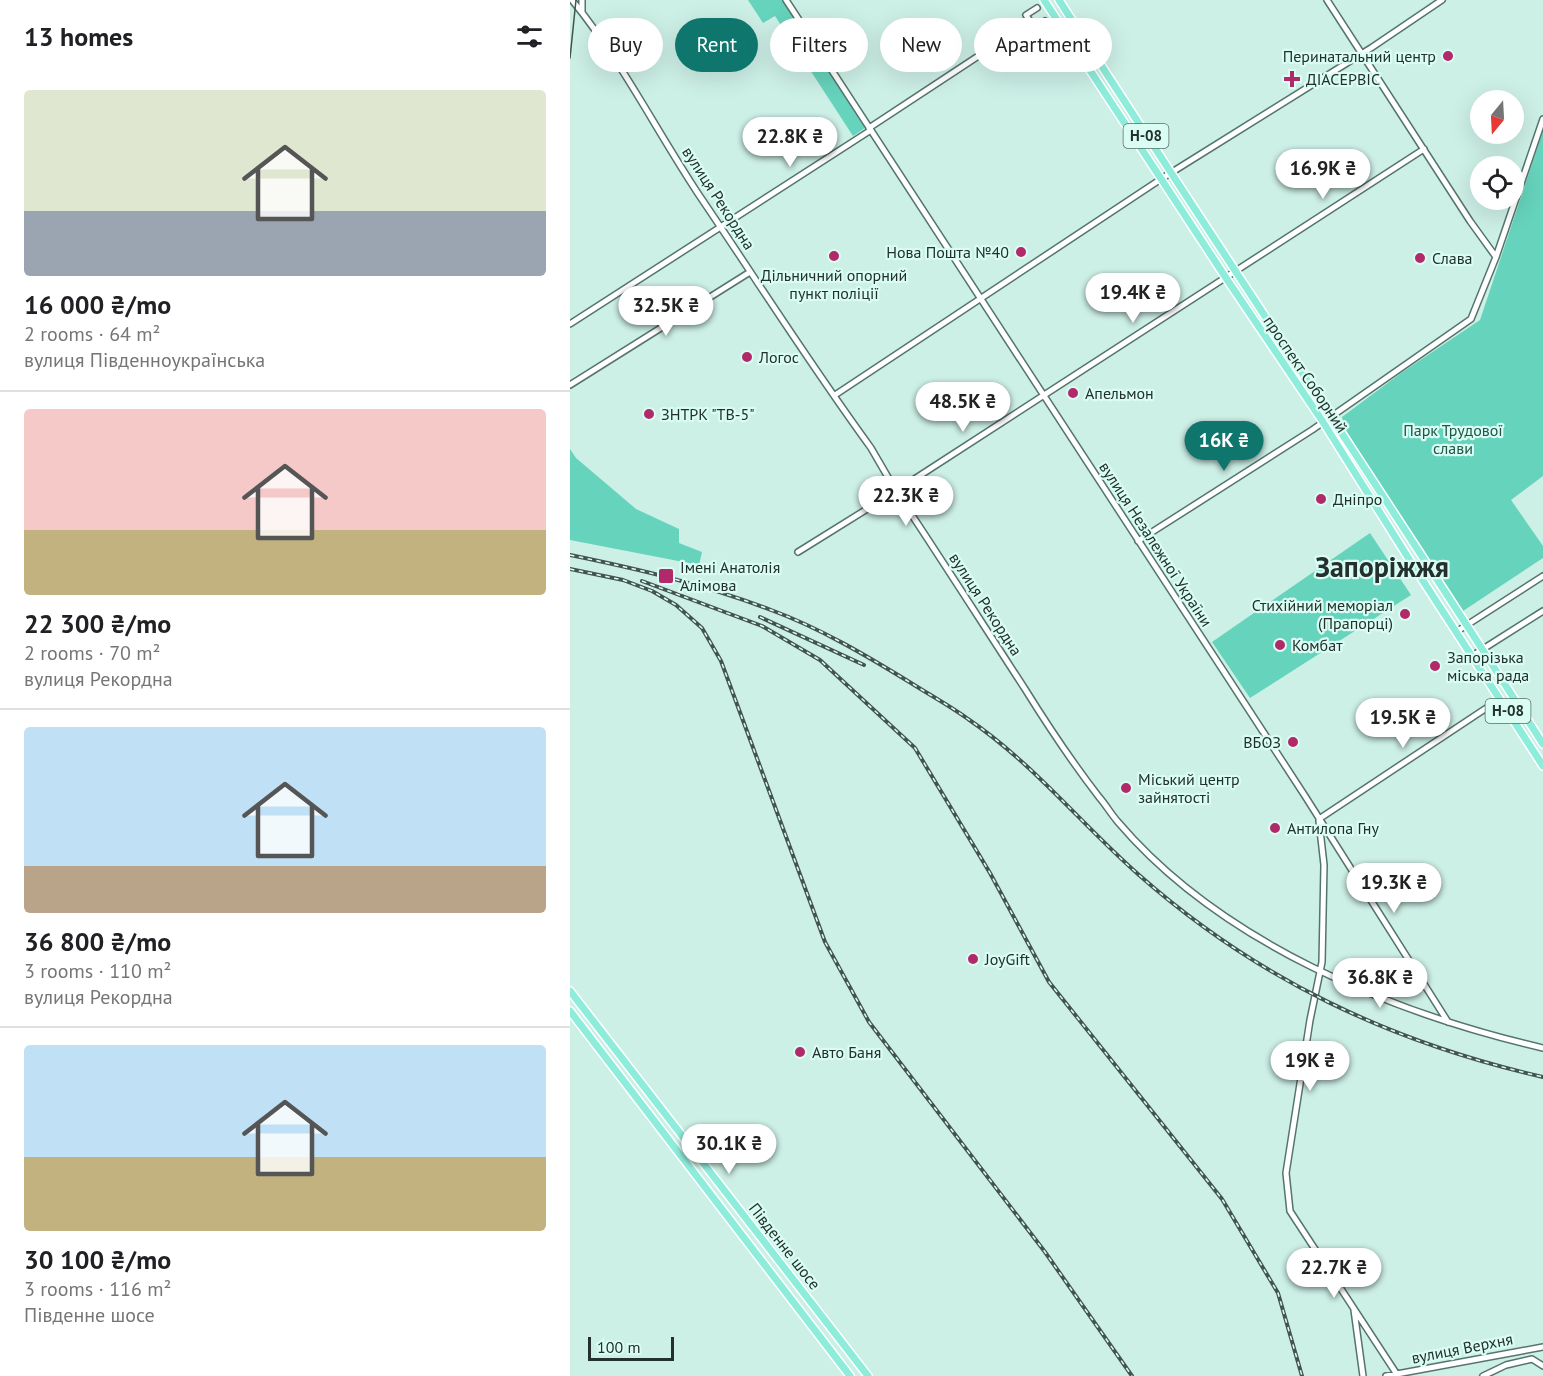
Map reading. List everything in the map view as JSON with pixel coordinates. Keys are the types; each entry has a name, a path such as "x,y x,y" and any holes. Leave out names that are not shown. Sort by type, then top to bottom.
{"main road":[{"name":"проспект Соборний","path":"1044,0 1323,422 1543,766"},
{"name":"проспект Соборний","path":"1059,0 1468,624 1543,744"},
{"name":"Південне шосе","path":"570,991 868,1376"},
{"name":"Південне шосе","path":"570,1011 850,1376"},
{"path":"621,1076 632,1069"},
{"path":"718,1202 728,1193"}],"street":[{"name":"вулиця Рекордна","path":"572,0 629,81 750,272 871,448 896,491 1067,755 1117,821 1146,852 1191,891 1248,930 1321,973 1448,1022"},
{"path":"582,0 582,12"},
{"name":"вулиця Незалежної України","path":"786,0 981,297 1448,1022"},
{"path":"1327,0 1496,257"},
{"path":"835,395 1161,179 1442,0"},
{"path":"1028,18 1026,15 1037,8"},
{"path":"570,324 974,59"},
{"path":"1138,541 1331,417 1471,319 1496,257 1543,119"},
{"path":"798,552 1424,149"},
{"path":"570,385 750,272"},
{"path":"1456,632 1543,576"},
{"path":"1472,656 1543,611"},
{"path":"1398,1375 1290,1211 1286,1173 1310,1020 1321,973 1324,865 1319,819 1500,699"},
{"path":"1448,1022 1543,1048"},
{"path":"1354,1308 1363,1376"},
{"name":"вулиця Верхня","path":"1386,1376 1543,1347"},
{"path":"1483,1376 1506,1365 1532,1359 1543,1366"}],"green space":[{"path":"748,0 782,0 794,18 776,18 775,16 763,23"},
{"path":"811,72 829,72 865,128 853,136"},
{"name":"Парк Трудової слави","path":"1543,131 1543,476 1511,500 1543,546 1543,558 1463,611 1418,545 1345,429 1342,417 1401,373 1480,320 1517,210 1524,210 1524,188"},
{"path":"1108,281 1116,293 1099,304 1091,293"},
{"path":"570,449 576,458 636,509 679,529 679,543 702,552 699,565 570,540"},
{"path":"1370,533 1411,595 1250,698 1212,642"}],"tram line":[{"path":"570,58 576,0"}],"railway":[{"path":"570,555 646,572 722,593 789,617 843,643 947,705 992,736 1036,774 1139,875 1230,946 1328,1002 1379,1025 1487,1063 1543,1077"},
{"path":"570,569 623,580 652,591 676,605 702,628 721,661 825,942 869,1022 1045,1252 1132,1376"},
{"path":"642,581 762,626 820,660 915,748 990,873 1049,982 1222,1199 1278,1293 1302,1376"},
{"path":"760,617 864,665"}],"place":[{"name":"Перинатальний центр","path":"1448,56"},
{"name":"ДІАСЕРВІС","path":"1292,79"},
{"name":"Нова Пошта №40","path":"1021,252"},
{"name":"Дільничний опорний пункт поліції","path":"834,256"},
{"name":"Слава","path":"1420,258"},
{"name":"Логос","path":"747,357"},
{"name":"Апельмон","path":"1073,393"},
{"name":"ЗНТРК \"ТВ-5\"","path":"649,414"},
{"name":"Дніпро","path":"1321,499"},
{"name":"Імені Анатолія Алімова","path":"666,576"},
{"name":"Стихійний меморіал (Прапорці)","path":"1405,614"},
{"name":"Комбат","path":"1280,645"},
{"name":"Запорізька міська рада","path":"1435,666"},
{"name":"ВБОЗ","path":"1293,742"},
{"name":"Міський центр зайнятості","path":"1126,788"},
{"name":"Антилопа Гну","path":"1275,828"},
{"name":"JoyGift","path":"973,959"},
{"name":"Авто Баня","path":"800,1052"}],"district":[{"name":"Запоріжжя","path":"1382,567"}]}
